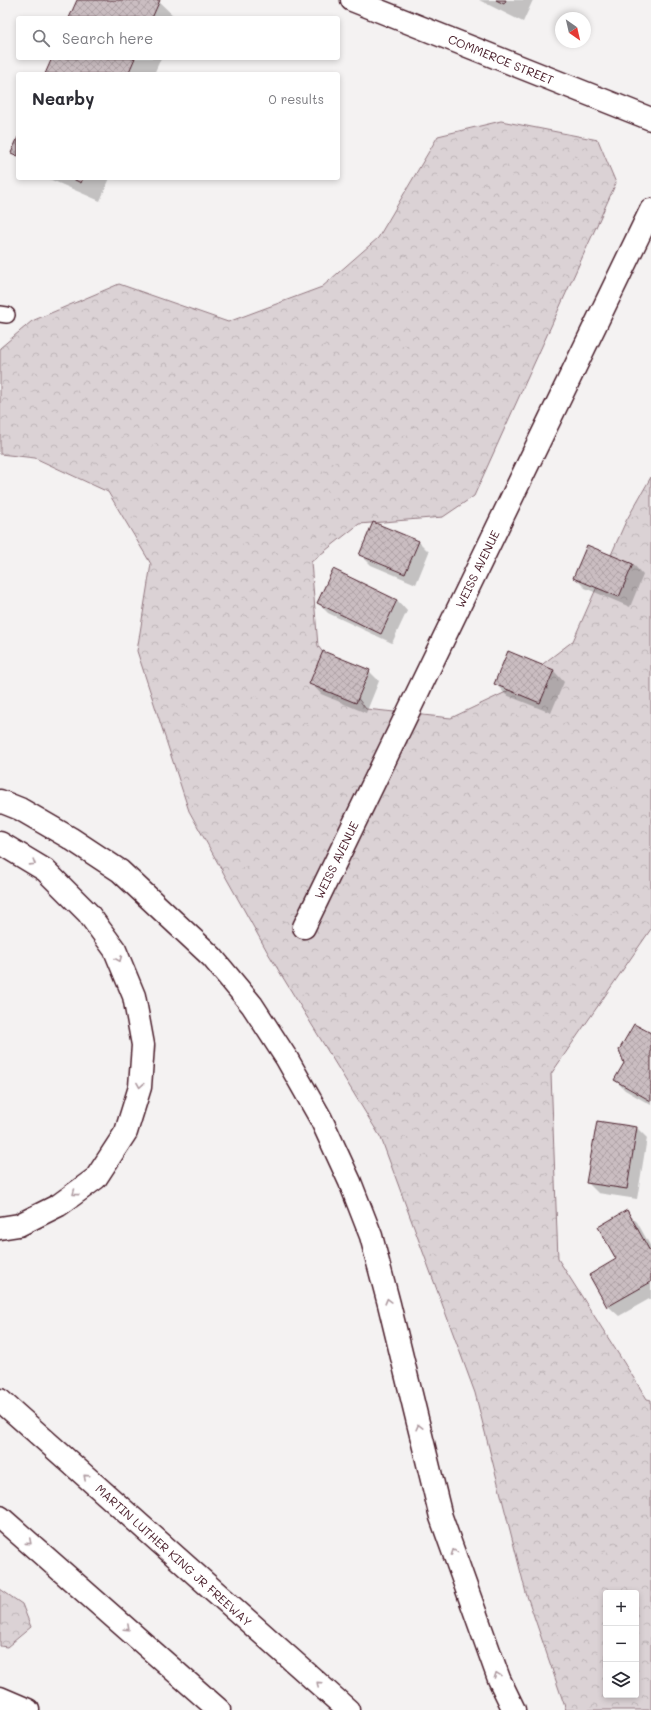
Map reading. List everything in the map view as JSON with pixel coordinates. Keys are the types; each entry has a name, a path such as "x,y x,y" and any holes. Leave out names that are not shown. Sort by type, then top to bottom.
{"main road":[{"name":"COMMERCE STREET","path":"352,0 651,119"},
{"name":"WEISS AVENUE","path":"304,927 651,210"},
{"path":"0,801 20,808 64,834 120,871 212,957 252,1005 287,1059 321,1118 350,1182 371,1236 441,1517 499,1679 514,1710"},
{"path":"0,843 45,870 88,913 115,950 134,996 143,1044 140,1087 126,1132 96,1178 59,1205 19,1225 0,1228"},
{"name":"MARTIN LUTHER KING JR FREEWAY","path":"0,1400 348,1710"},
{"path":"0,1516 219,1710"},
{"path":"0,1698 28,1710"}],"green space":[{"path":"501,121 598,140 616,183 474,496 443,517 359,524 311,562 318,646 366,709 451,718 506,692 573,641 626,521 651,477 651,929 551,1074 558,1259 647,1399 651,1400 651,1710 566,1710 526,1593 475,1393 381,1138 268,953 189,811 137,651 151,564 108,492 35,458 0,454 0,348 32,321 119,284 228,322 322,287 378,238 438,136"},
{"path":"0,1589 22,1604 31,1627 7,1647 0,1646"}],"building":[{"path":"77,0 160,0 153,16 70,16"},
{"path":"496,0 506,0 504,4"},
{"path":"51,60 134,60 129,72 46,72"},
{"path":"16,142 16,155 11,153"},
{"path":"75,180 82,180 81,183"},
{"path":"373,522 419,541 405,574 359,555"},
{"path":"587,545 633,564 619,597 573,578"},
{"path":"333,569 397,600 381,634 317,603"},
{"path":"323,651 370,670 356,703 309,684"},
{"path":"508,651 554,670 540,703 494,684"},
{"path":"634,1024 651,1033 651,1101 614,1080 624,1063 619,1050"},
{"path":"597,1121 637,1127 627,1189 586,1183"},
{"path":"627,1210 651,1253 651,1282 607,1307 589,1275 616,1259 598,1227"}]}
